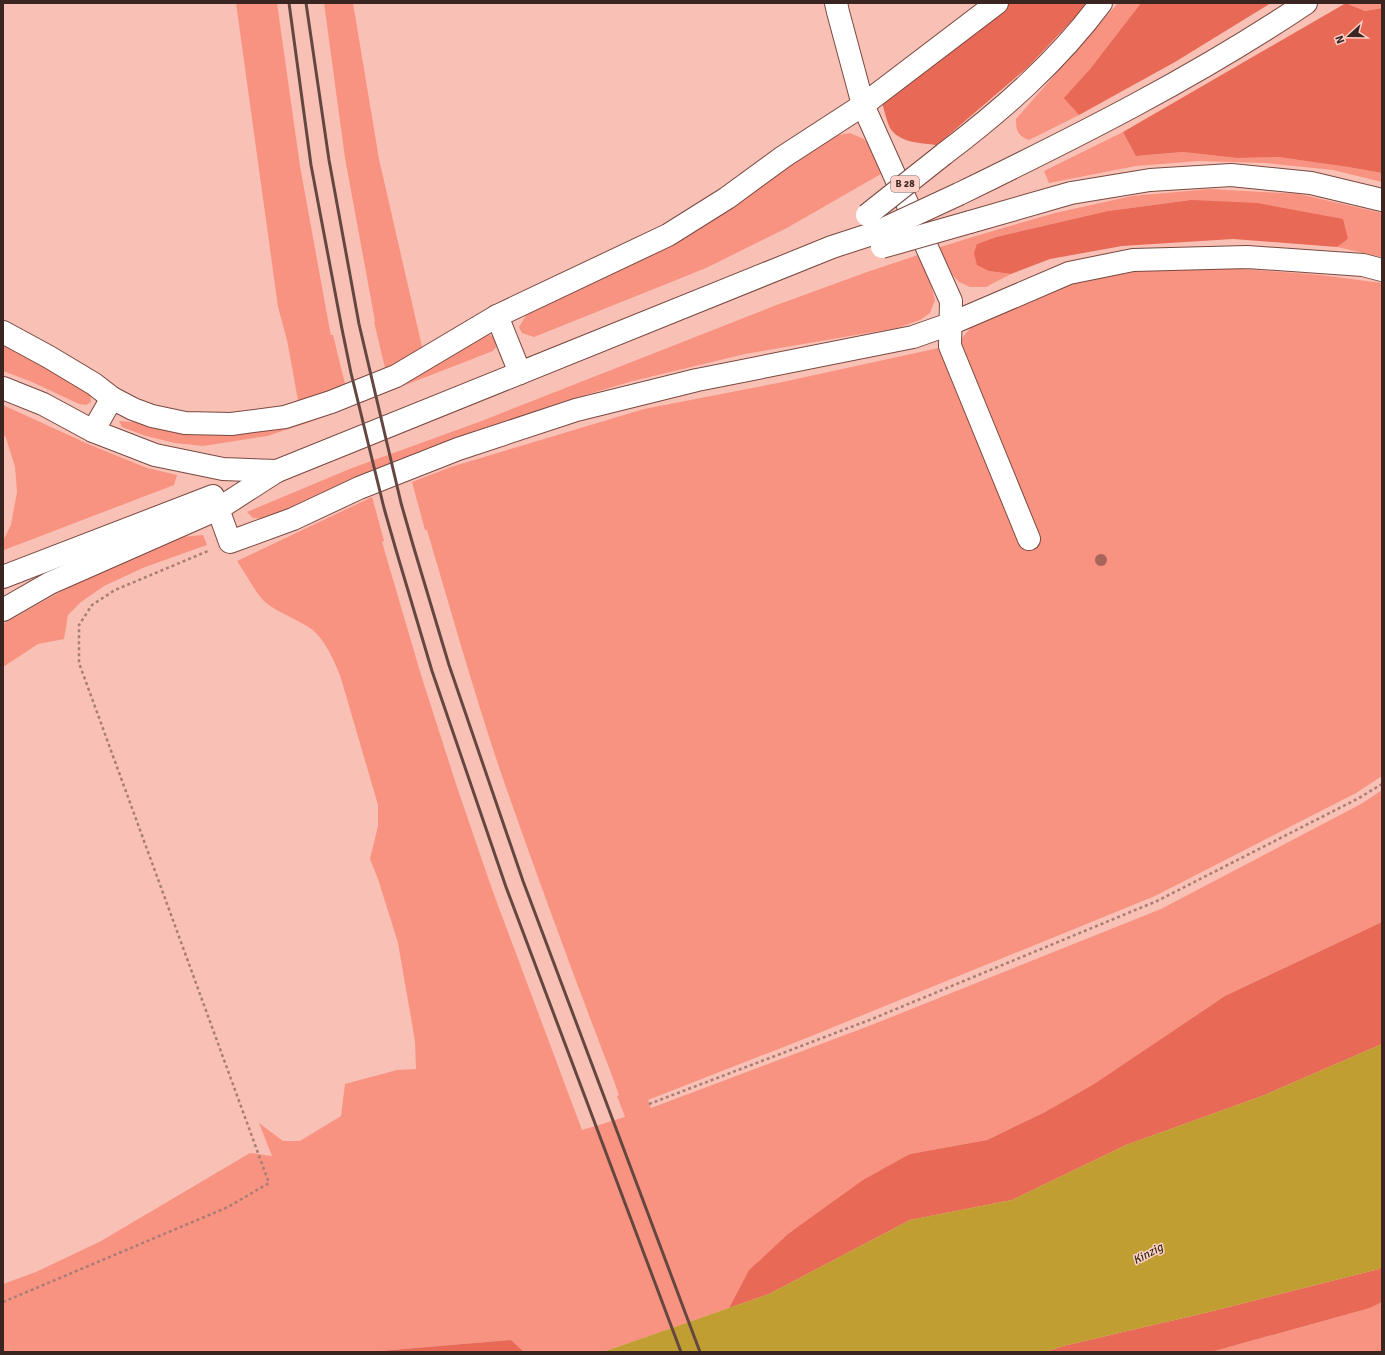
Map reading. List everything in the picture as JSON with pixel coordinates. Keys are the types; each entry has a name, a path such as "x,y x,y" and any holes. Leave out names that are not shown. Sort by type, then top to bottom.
{"main road":[{"path":"836,3 863,104 951,301 950,346 1029,539"},
{"path":"3,332 94,384 112,398 133,409 152,416 185,423 231,424 286,417 331,402 396,376 497,316 668,235 727,198 783,157 863,104 998,3"},
{"name":"B 28","path":"875,232 944,154 1033,81 1086,23 1101,3"},
{"name":"B 28","path":"832,247 875,232 959,194 1113,117 1204,66 1283,19 1306,3"},
{"name":"B 28","path":"832,247 875,232 970,222 1078,192 1150,180 1231,175 1311,183 1382,200"},
{"path":"3,577 278,472 832,247"},
{"path":"218,509 230,542 293,519 359,488 458,449 576,410 697,380 913,337 950,324 1069,273 1133,260 1247,257 1363,265 1382,270"},
{"path":"497,316 520,373"},
{"path":"3,388 43,404 93,431 155,455 223,469 278,472"},
{"path":"93,431 112,398"},
{"path":"3,610 50,583 218,509 278,472"}],"path":[{"path":"3,1302 228,1206 269,1183 79,663 78,626 92,605 115,590 230,542"},
{"path":"649,1104 872,1019 1157,901 1359,798 1382,784"}],"shaded area":[{"path":"236,3 277,3 300,166 330,331 331,335 333,335 347,392 299,406 287,340 278,307"},
{"path":"324,3 353,3 379,159 423,351 386,372 374,322 345,158"},
{"path":"1003,3 1086,3 1080,12 1028,67 937,145 917,143 903,139 893,132 889,126 882,102"},
{"path":"1118,3 1141,3 1090,69 1065,98 1079,115 1029,140 1022,137 1016,127 1016,119"},
{"path":"1141,3 1271,3 1175,62 1079,115 1064,98 1090,69"},
{"path":"1346,3 1365,11 1382,8 1382,173 1278,157 1237,158 1183,152 1136,156 1123,132"},
{"path":"1347,3 1382,3 1382,8 1365,11"},
{"path":"1123,132 1137,156 1183,152 1237,158 1278,157 1382,173 1382,182 1333,170 1266,163 1199,161 1136,166 1049,183 1044,171"},
{"path":"850,133 864,139 875,153 881,174 785,229 706,268 534,337 522,333 519,327 527,314 833,136"},
{"path":"1210,189 1299,194 1382,213 1382,257 1337,247 1348,239 1191,200 1108,211 996,237 977,244 989,271 1011,274 986,287 970,287 959,282 948,270 937,248 1055,213 1132,196"},
{"path":"1191,200 1257,203 1343,219 1348,239 1337,247 1233,239 1122,246 1050,259 1011,274 989,271 977,265 974,253 977,244 996,237 1108,211"},
{"path":"918,255 929,278 935,300 930,313 920,320 897,328 745,354 633,381 558,403 427,451 270,519 253,518 247,512 352,468 479,422 774,306"},
{"path":"1230,268 1320,275 1382,283 1382,776 1356,793 1155,896 809,1037 648,1100 651,1108 874,1024 1161,909 1361,804 1382,790 1382,922 1225,996 1094,1084 1045,1112 987,1140 910,1154 788,1234 749,1270 729,1308 603,1352 524,1352 511,1340 368,1352 3,1352 3,1284 36,1272 101,1241 250,1153 272,1156 259,1123 283,1141 300,1141 341,1116 345,1084 397,1070 416,1069 415,1041 398,943 378,879 370,859 378,826 378,805 340,675 330,654 317,634 300,622 274,609 265,602 254,589 237,561 372,497 384,541 382,542 421,675 457,787 493,892 582,1130 625,1117 617,1096 619,1095 555,924 501,773 472,682 427,530 425,530 412,482 451,467 644,409 778,383 957,344 972,326 1038,297 1080,281 1146,270"},
{"path":"488,334 495,338 496,347 493,351 307,423 267,436 203,446 175,443 146,436 122,427 119,421 230,430"},
{"path":"3,339 90,392 91,402 86,405 79,404 32,382 3,371"},
{"path":"3,405 88,444 147,468 177,475 174,485 4,550 3,541 11,525 17,492 15,467 6,438 3,434"},
{"path":"203,535 207,545 145,567 104,586 81,602 68,615 64,639 38,644 3,667 3,624 67,588 128,560 181,537"},
{"path":"1382,922 1382,1044 1262,1096 1126,1145 1012,1200 910,1220 769,1294 729,1308 749,1270 788,1234 863,1180 910,1154 987,1140 1045,1112 1094,1084 1225,996"},
{"path":"1382,1266 1382,1302 1370,1308 1211,1352 1045,1352 1063,1346 1209,1312 1379,1269"},
{"path":"1382,1302 1382,1352 1211,1352 1370,1308"},
{"path":"511,1340 524,1352 368,1352"}],"water":[{"name":"Kinzig","path":"1382,1044 1382,1266 1379,1269 1209,1312 1063,1346 1045,1352 603,1352 769,1294 910,1220 1012,1200 1126,1145 1262,1096"}],"railway":[{"path":"289,3 311,165 342,329 351,373 384,508 396,550 432,671 506,887 681,1352"},
{"path":"306,3 329,160 359,324 401,503 413,545 449,665 523,881 700,1352"}]}
